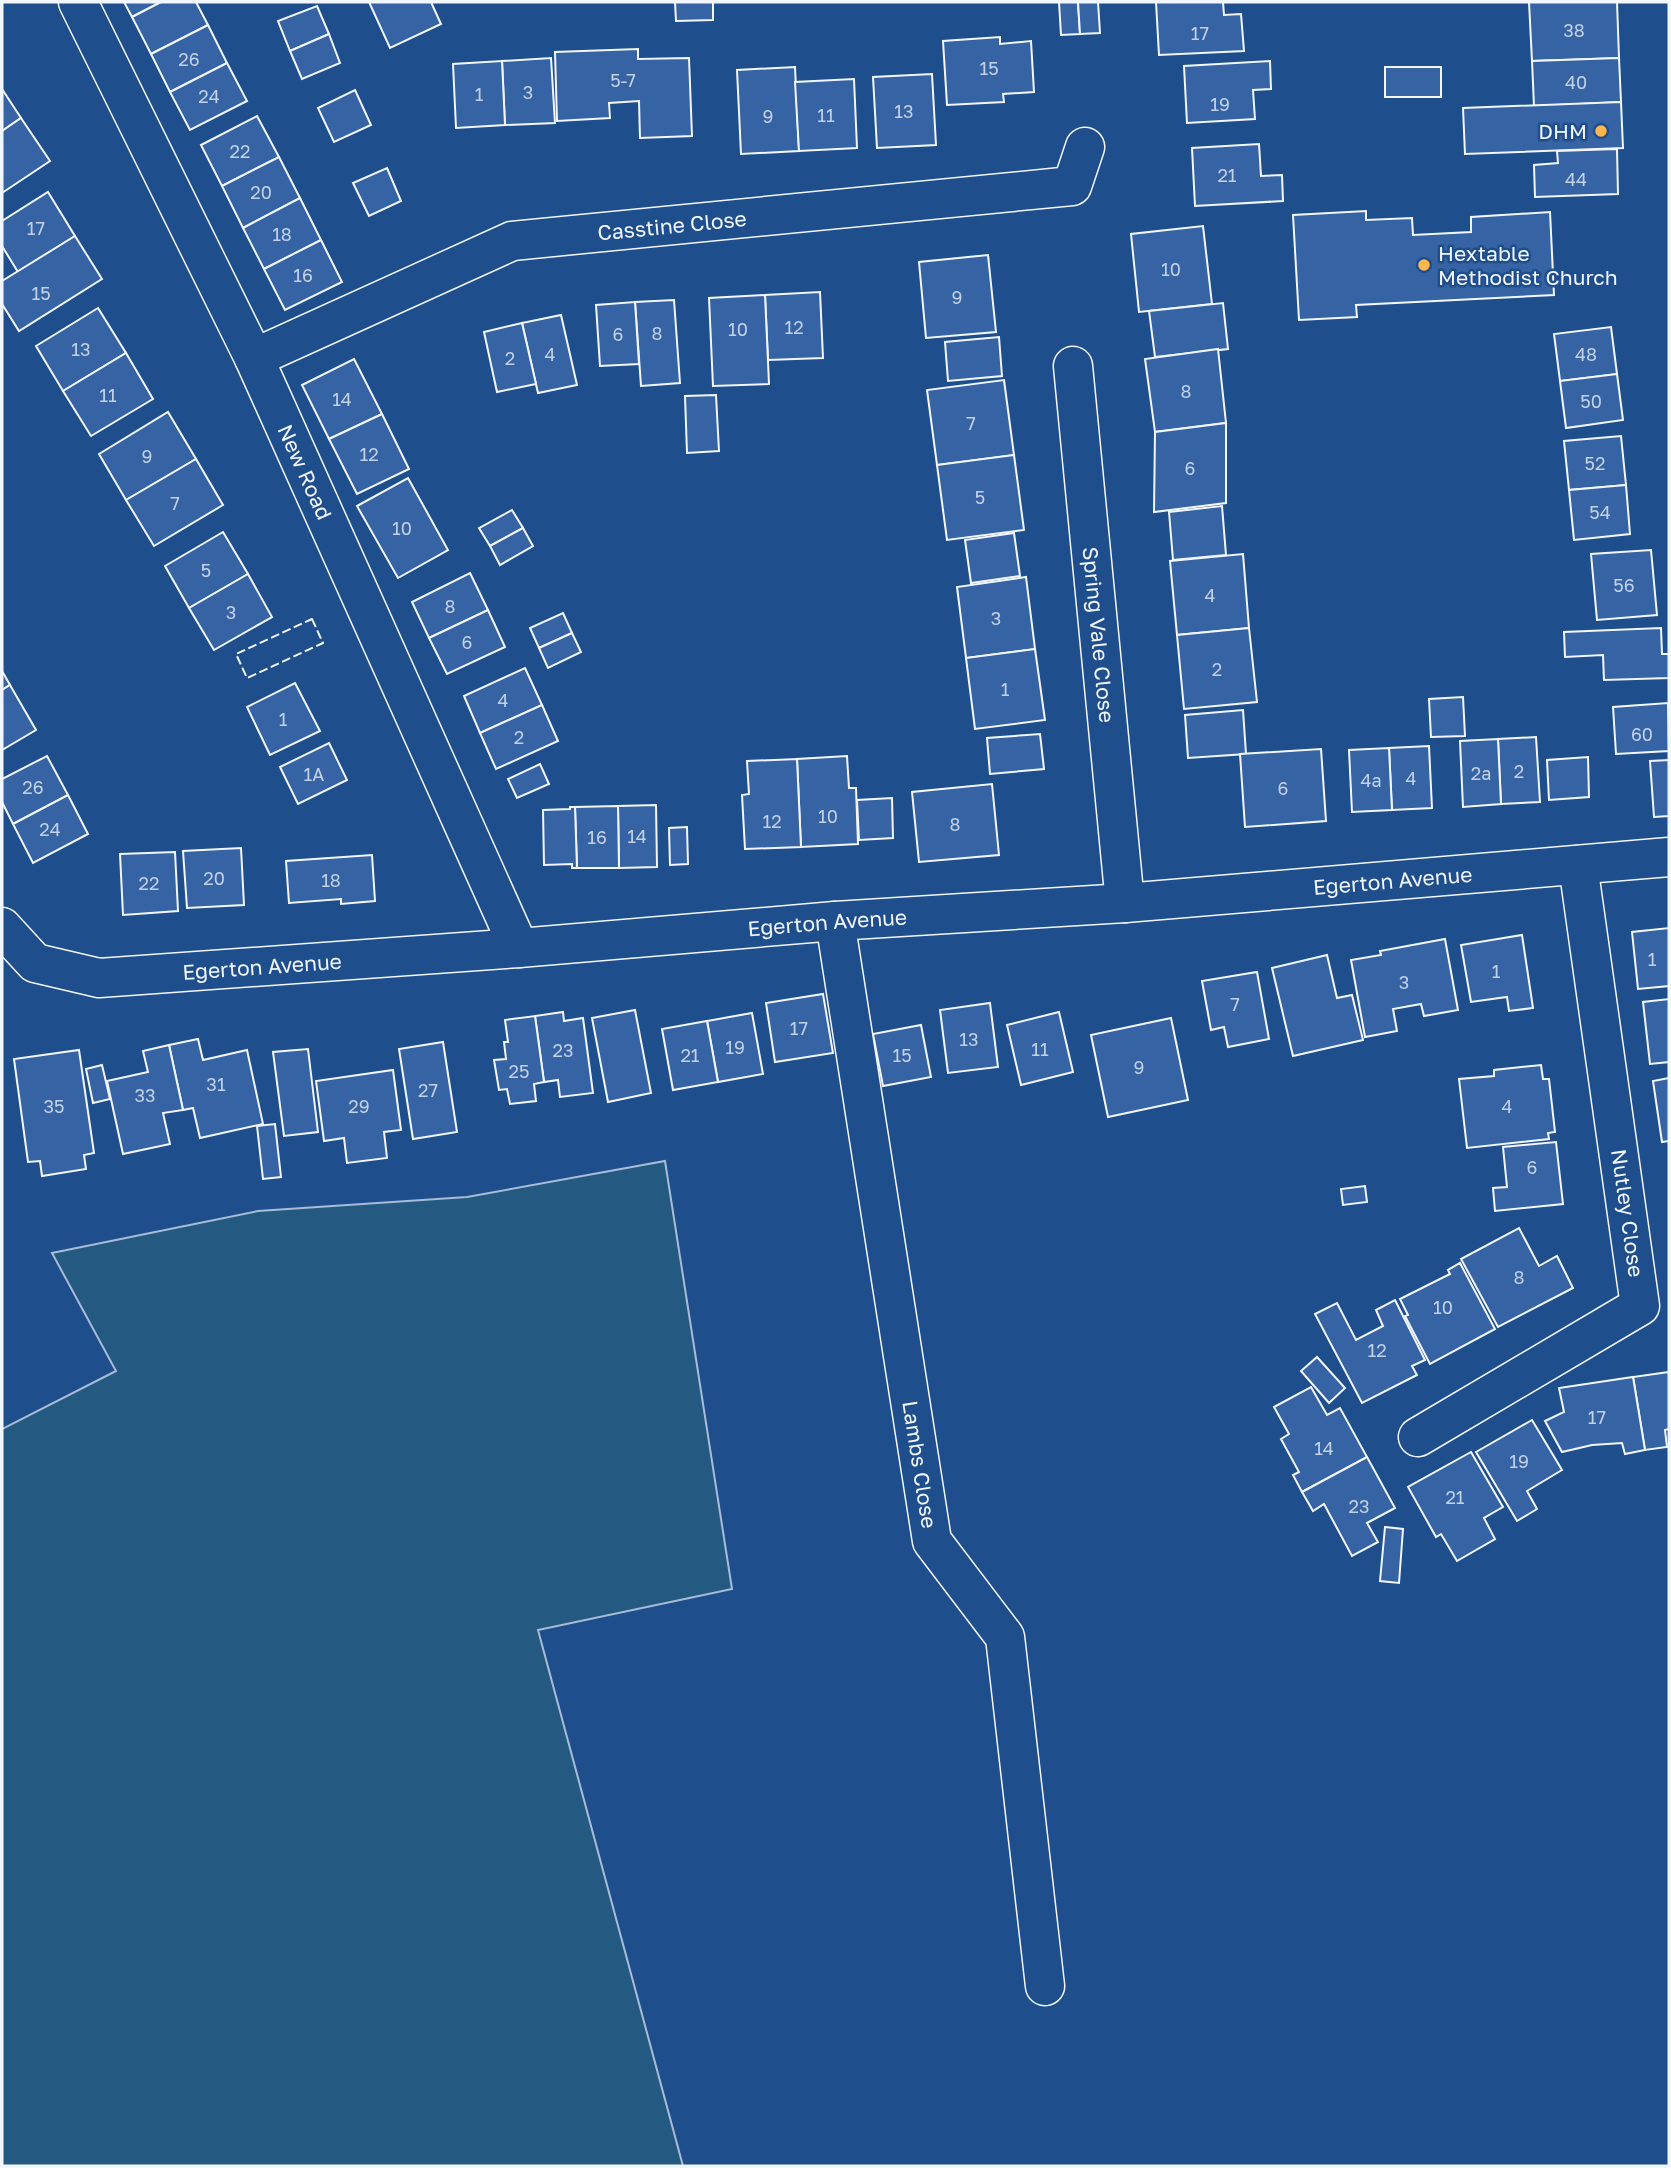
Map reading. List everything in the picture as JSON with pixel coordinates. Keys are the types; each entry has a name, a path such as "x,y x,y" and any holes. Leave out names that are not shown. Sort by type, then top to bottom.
{"street":[{"name":"New Road","path":"78,2 254,358 519,948"},
{"name":"Casstine Close","path":"254,358 512,241 1072,186 1085,147"},
{"name":"Spring Vale Close","path":"1073,366 1125,903"},
{"name":"Egerton Avenue","path":"2,927 36,963 99,978 519,948 835,921 1125,903 1669,858"},
{"name":"Nutley Close","path":"1418,1437 1640,1306 1578,865"},
{"name":"Lambs Close","path":"835,921 932,1541 1005,1637 1045,1986"}],"shaded area":[{"path":"665,1161 732,1589 538,1630 683,2166 2,2166 2,1429 116,1371 52,1253 258,1211 467,1197"}],"building":[{"path":"124,2 161,2 132,17"},
{"path":"161,2 196,2 208,25 151,54 132,17"},
{"path":"369,2 431,2 441,24 390,48"},
{"path":"675,2 713,2 713,20 676,21"},
{"path":"1059,2 1078,2 1080,34 1061,35"},
{"path":"1078,2 1098,2 1100,33 1080,34"},
{"path":"1156,2 1223,2 1224,15 1241,14 1244,51 1159,55"},
{"path":"1529,2 1617,2 1619,58 1532,61"},
{"path":"317,6 329,34 290,51 278,21"},
{"path":"208,25 227,63 170,92 151,54"},
{"path":"329,34 340,63 302,79 290,51"},
{"path":"1000,37 1000,44 1031,41 1034,92 1003,94 1004,102 947,105 943,41"},
{"path":"638,49 638,59 689,58 692,136 640,138 639,101 609,103 610,118 557,121 555,52"},
{"path":"551,58 555,123 505,125 502,61"},
{"path":"1619,58 1621,102 1534,106 1532,61"},
{"path":"502,61 505,125 456,128 453,64"},
{"path":"1270,61 1271,89 1253,90 1255,119 1187,123 1184,66"},
{"path":"227,63 247,101 190,130 170,92"},
{"path":"795,67 799,151 741,154 737,70"},
{"path":"1385,67 1441,67 1441,97 1385,97"},
{"path":"932,74 936,145 877,148 873,77"},
{"path":"854,79 857,148 799,151 795,82"},
{"path":"2,89 21,118 2,131"},
{"path":"355,90 371,125 334,142 318,108"},
{"path":"1621,102 1623,148 1465,154 1463,108"},
{"path":"257,116 279,157 222,186 201,145"},
{"path":"21,118 50,161 2,193 2,131"},
{"path":"1259,144 1261,176 1282,175 1283,201 1195,206 1192,148"},
{"path":"1617,149 1618,194 1535,197 1534,165 1558,163 1557,151"},
{"path":"279,157 300,198 243,228 222,186"},
{"path":"387,168 401,201 369,216 353,183"},
{"path":"48,192 75,236 18,272 2,246 2,221"},
{"path":"300,198 321,240 264,269 243,228"},
{"name":"Hextable Methodist Church","path":"1366,211 1366,220 1412,218 1413,235 1471,232 1471,217 1550,212 1554,295 1356,305 1357,317 1299,320 1293,215"},
{"path":"1203,226 1212,304 1139,312 1131,234"},
{"path":"75,236 102,279 19,331 2,304 2,281"},
{"path":"321,240 342,282 285,310 264,269"},
{"path":"988,255 996,332 926,338 919,262"},
{"path":"820,292 823,358 768,360 765,295"},
{"path":"765,295 769,384 713,386 709,298"},
{"path":"674,300 680,383 641,386 635,302"},
{"path":"635,302 639,364 600,366 596,305"},
{"path":"1223,303 1228,349 1155,357 1149,311"},
{"path":"98,308 126,353 63,391 36,346"},
{"path":"561,315 577,385 538,393 522,323"},
{"path":"522,323 536,384 497,392 484,332"},
{"path":"1611,327 1617,374 1560,381 1554,334"},
{"path":"999,337 1002,376 948,381 945,342"},
{"path":"1218,349 1226,423 1155,432 1145,359"},
{"path":"126,353 153,399 91,436 63,391"},
{"path":"354,359 382,414 329,439 302,385"},
{"path":"1617,374 1623,420 1566,428 1560,381"},
{"path":"1004,380 1014,455 937,465 927,390"},
{"path":"716,395 719,451 687,453 685,396"},
{"path":"168,412 196,459 126,500 99,454"},
{"path":"382,414 409,469 357,494 329,439"},
{"path":"1226,423 1226,503 1154,512 1155,432"},
{"path":"1621,436 1626,485 1569,490 1564,441"},
{"path":"1014,455 1024,530 947,540 937,465"},
{"path":"196,459 223,505 154,546 126,500"},
{"path":"408,478 448,550 398,578 357,506"},
{"path":"1626,485 1630,534 1574,540 1569,490"},
{"path":"1222,506 1226,555 1173,560 1169,512"},
{"path":"512,510 523,528 490,546 479,528"},
{"path":"523,528 533,546 500,565 490,546"},
{"path":"223,532 248,574 189,608 165,566"},
{"path":"1014,533 1020,576 971,583 965,540"},
{"path":"1651,550 1657,615 1597,620 1591,554"},
{"path":"1243,554 1249,628 1177,635 1170,561"},
{"path":"470,573 488,610 429,638 412,602"},
{"path":"248,574 272,617 214,650 189,608"},
{"path":"1026,577 1035,649 966,658 957,587"},
{"path":"488,610 505,647 447,674 429,638"},
{"path":"563,613 572,633 539,648 530,628"},
{"path":"1249,628 1257,702 1184,709 1177,635"},
{"path":"1661,628 1662,654 1669,654 1669,678 1604,680 1603,655 1565,657 1564,632"},
{"path":"572,633 581,652 548,668 539,648"},
{"path":"1035,649 1045,720 975,729 966,658"},
{"path":"525,668 542,705 480,733 464,696"},
{"path":"2,671 10,685 2,690"},
{"path":"295,683 320,731 270,755 247,707"},
{"path":"10,685 36,730 2,750 2,690"},
{"path":"1463,697 1465,736 1431,737 1429,699"},
{"path":"1668,703 1669,751 1616,754 1613,707"},
{"path":"542,705 558,741 496,769 480,733"},
{"path":"1243,710 1246,754 1188,758 1185,715"},
{"path":"1040,734 1044,769 990,774 987,738"},
{"path":"1536,737 1540,802 1501,804 1498,739"},
{"path":"1498,739 1501,804 1463,807 1460,741"},
{"path":"329,743 347,780 298,804 280,767"},
{"path":"1429,746 1432,808 1392,810 1389,748"},
{"path":"1389,748 1392,810 1352,812 1349,750"},
{"path":"1321,749 1326,821 1245,827 1240,754"},
{"path":"47,756 68,795 13,824 2,802 2,779"},
{"path":"847,756 849,788 856,788 858,844 801,847 797,759"},
{"path":"1588,757 1589,797 1549,800 1547,760"},
{"path":"797,759 801,847 745,849 742,795 749,794 747,761"},
{"path":"1669,760 1669,816 1654,817 1650,761"},
{"path":"540,764 549,784 517,798 508,779"},
{"path":"992,784 999,855 919,862 912,792"},
{"path":"68,795 88,834 33,863 13,824"},
{"path":"892,798 893,838 859,840 857,800"},
{"path":"656,805 657,867 619,868 618,806"},
{"path":"618,806 619,868 577,868 575,807"},
{"path":"575,807 577,868 572,868 572,864 544,865 543,810"},
{"path":"687,827 688,864 670,865 669,828"},
{"path":"241,848 244,905 187,908 183,851"},
{"path":"175,852 178,911 123,915 120,854"},
{"path":"372,855 375,901 341,904 341,899 289,903 286,861"},
{"path":"1669,928 1669,986 1638,989 1632,932"},
{"path":"1522,935 1533,1008 1509,1011 1507,997 1471,1002 1461,945"},
{"path":"1445,939 1458,1010 1424,1016 1421,1004 1393,1009 1397,1031 1365,1037 1351,960 1381,955 1380,951"},
{"path":"1327,955 1337,998 1352,995 1363,1040 1293,1056 1272,968"},
{"path":"1257,972 1269,1039 1228,1047 1224,1027 1211,1030 1202,981"},
{"path":"823,994 833,1053 775,1062 766,1003"},
{"path":"1669,999 1669,1062 1650,1064 1643,1002"},
{"path":"990,1003 998,1067 948,1073 940,1010"},
{"path":"635,1010 651,1093 608,1102 592,1018"},
{"path":"563,1012 564,1021 583,1018 593,1093 560,1097 558,1080 544,1082 535,1016"},
{"path":"1059,1012 1073,1072 1021,1085 1007,1025"},
{"path":"752,1013 763,1074 718,1082 707,1021"},
{"path":"535,1016 544,1082 534,1084 536,1101 510,1104 507,1089 499,1090 494,1060 506,1059 504,1042 508,1042 505,1020"},
{"path":"1171,1018 1188,1100 1108,1117 1091,1035"},
{"path":"707,1021 718,1082 673,1090 662,1029"},
{"path":"921,1025 931,1077 883,1086 873,1034"},
{"path":"198,1039 203,1060 247,1050 263,1124 200,1138 193,1108 183,1110 169,1045"},
{"path":"443,1042 457,1132 413,1139 399,1049"},
{"path":"169,1045 183,1110 163,1113 170,1144 123,1154 107,1081 148,1072 143,1051"},
{"path":"308,1049 318,1132 284,1136 273,1052"},
{"path":"79,1050 94,1153 84,1155 86,1169 42,1176 40,1161 28,1162 14,1059"},
{"path":"102,1065 110,1099 93,1103 86,1069"},
{"path":"1541,1065 1543,1079 1549,1079 1555,1132 1548,1133 1549,1139 1467,1148 1459,1079 1494,1076 1494,1070"},
{"path":"393,1070 401,1130 384,1132 387,1158 347,1163 344,1138 324,1141 316,1081"},
{"path":"1669,1078 1669,1141 1662,1142 1653,1081"},
{"path":"275,1124 281,1177 263,1179 257,1126"},
{"path":"1556,1142 1563,1204 1495,1211 1493,1188 1507,1187 1503,1147"},
{"path":"1365,1186 1367,1202 1343,1205 1341,1189"},
{"path":"1519,1228 1539,1266 1557,1256 1573,1288 1498,1327 1461,1259"},
{"path":"1460,1263 1495,1329 1430,1364 1405,1316 1408,1315 1400,1299 1450,1274 1448,1270"},
{"path":"1395,1300 1425,1360 1412,1366 1417,1375 1362,1403 1315,1314 1337,1303 1356,1340 1383,1326 1376,1310"},
{"path":"1317,1357 1345,1388 1329,1403 1301,1371"},
{"path":"1669,1372 1669,1429 1665,1430 1667,1447 1645,1450 1633,1377"},
{"path":"1633,1377 1645,1450 1625,1454 1622,1443 1592,1445 1562,1452 1545,1421 1564,1412 1559,1388"},
{"path":"1311,1387 1327,1415 1340,1408 1367,1457 1302,1492 1293,1475 1299,1472 1281,1439 1289,1434 1274,1407"},
{"path":"1532,1420 1562,1470 1527,1491 1537,1509 1517,1521 1476,1452"},
{"path":"1471,1452 1503,1507 1484,1518 1495,1539 1457,1561 1441,1534 1436,1537 1408,1487"},
{"path":"1367,1457 1395,1508 1367,1523 1378,1542 1352,1556 1324,1504 1313,1511 1302,1492"},
{"path":"1385,1527 1403,1529 1399,1583 1380,1581"}],"fence":[{"path":"312,619 323,643 247,678 236,654 312,619"}],"place":[{"name":"DHM","path":"1601,131"},
{"name":"Hextable Methodist Church","path":"1424,265"}]}
